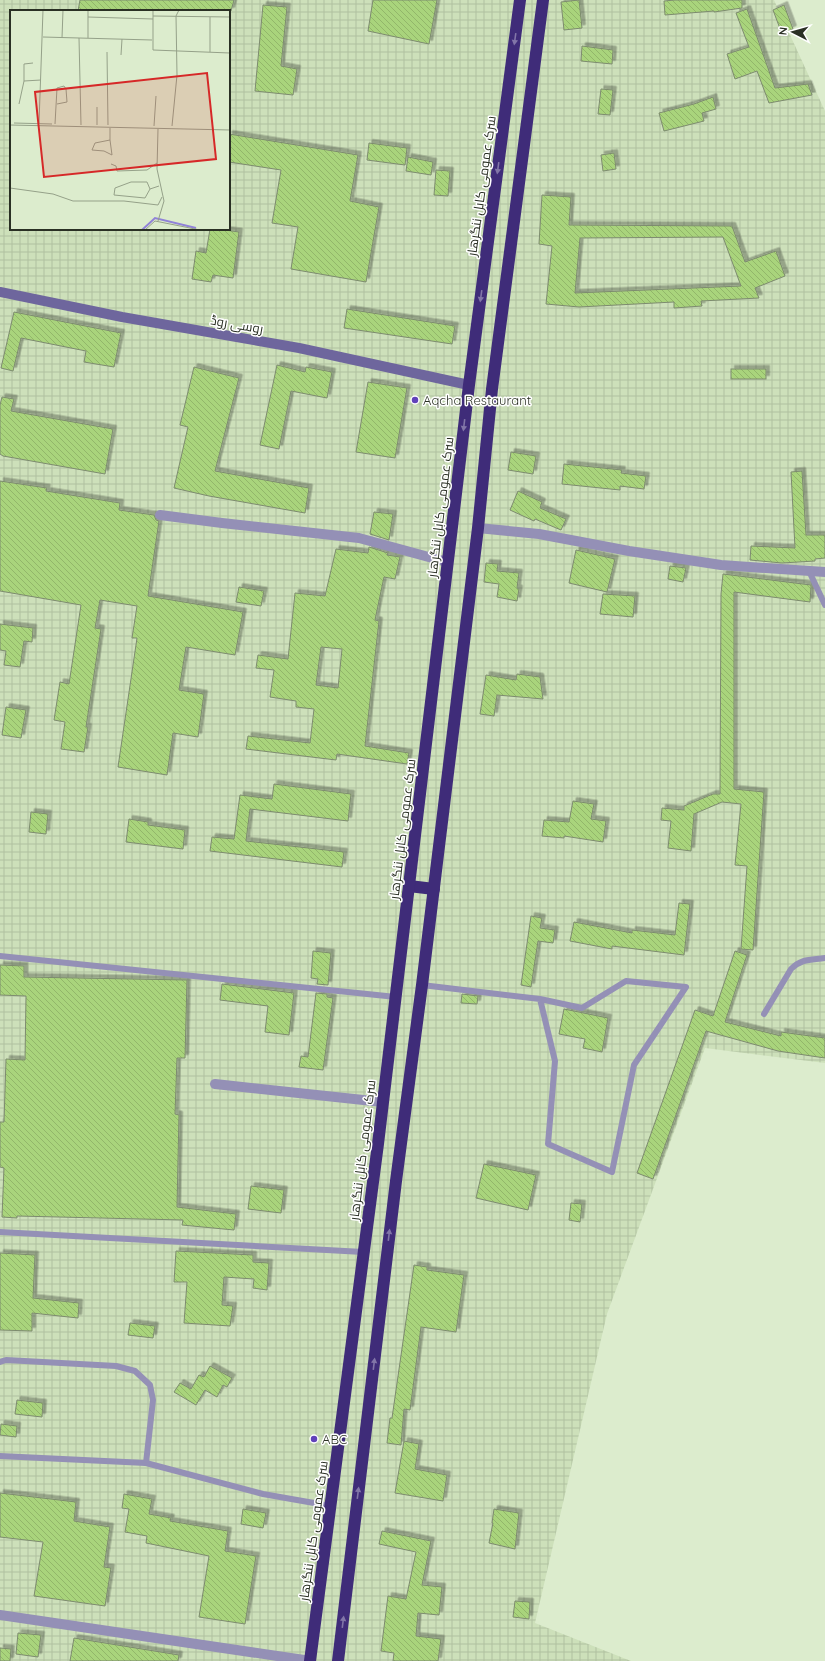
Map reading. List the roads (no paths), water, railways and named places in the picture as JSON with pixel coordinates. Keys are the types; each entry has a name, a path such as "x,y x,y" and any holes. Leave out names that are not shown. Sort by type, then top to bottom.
{"highway":[{"name":"سرک عمومی کابل ننگرهار","path":"310,1661 396,997 469,385 520,0"},
{"path":"338,1661 396,1181 422,985 478,528 492,389 543,0"},
{"path":"409,886 434,889"}],"main road":[{"name":"روسی روڈ","path":"0,292 122,317 299,348 469,385"}],"street":[{"path":"160,515 222,524 359,538 447,562"},
{"path":"478,528 539,534 628,551 721,565 825,572"},
{"path":"215,1084 382,1102"},
{"path":"0,1615 310,1661"}],"lane":[{"path":"809,571 825,605"},
{"path":"0,956 396,997"},
{"path":"764,1014 791,969 795,965 801,961 825,958"},
{"path":"422,985 540,999 582,1008 626,981 686,987 634,1065 612,1172 548,1144 555,1061 540,999"},
{"path":"0,1232 363,1252"},
{"path":"0,1362 6,1360 116,1366 135,1371 150,1385 153,1400 146,1463"},
{"path":"0,1456 146,1463 263,1494 330,1506"}],"place":[{"name":"Aqcha Restaurant","path":"415,400"},
{"name":"ABC","path":"314,1439"}]}
